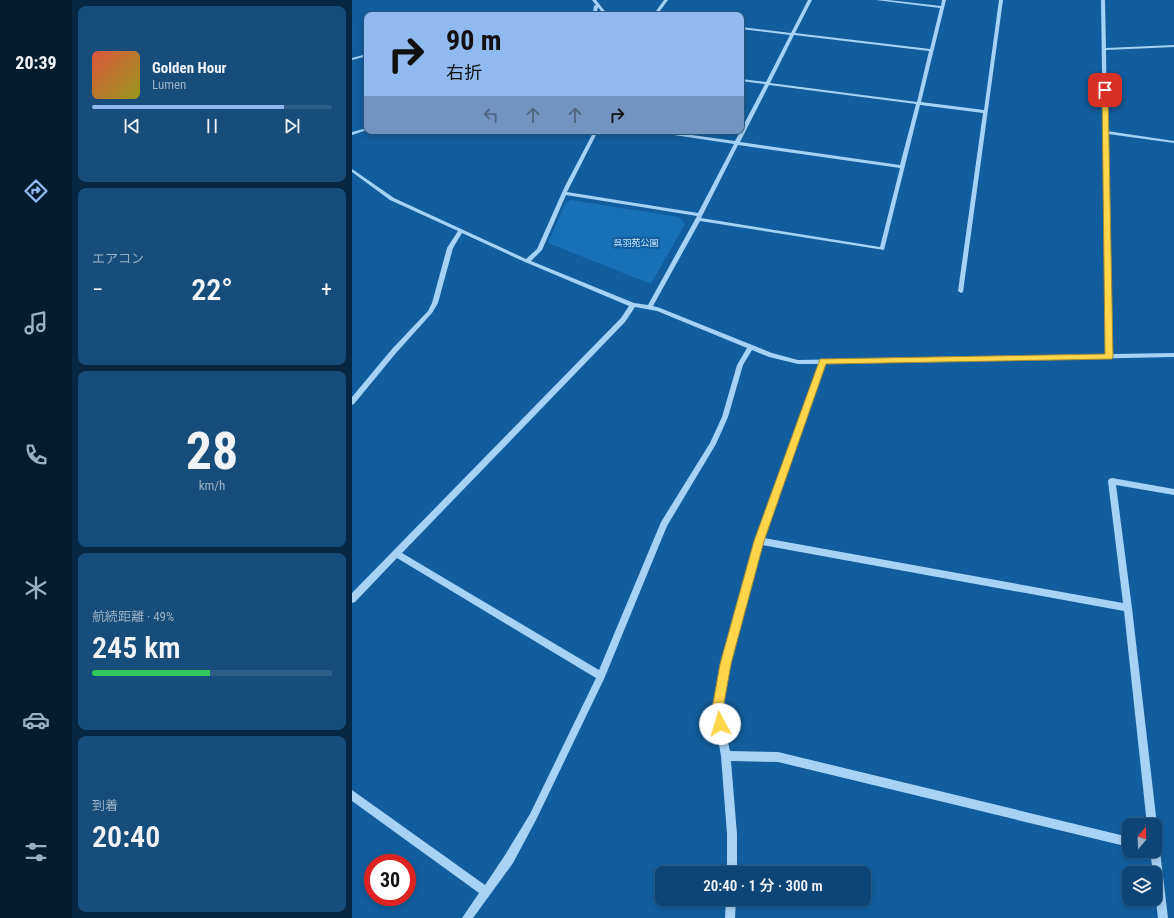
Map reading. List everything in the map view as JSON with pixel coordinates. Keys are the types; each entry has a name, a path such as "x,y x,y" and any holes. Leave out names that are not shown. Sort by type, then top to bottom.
{"street":[{"path":"594,0 596,6 595,12"},
{"path":"657,12 666,0"},
{"path":"744,126 810,0"},
{"path":"878,0 943,7"},
{"path":"564,193 882,249 944,0"},
{"path":"961,290 1001,0"},
{"path":"1103,0 1109,357"},
{"path":"596,6 604,12"},
{"path":"744,28 932,50"},
{"path":"1105,49 1174,46"},
{"path":"352,59 364,56"},
{"path":"744,80 986,112"},
{"path":"352,134 364,131"},
{"path":"1105,132 1174,142"},
{"path":"527,261 539,250 564,193 594,134"},
{"path":"674,134 902,167"},
{"path":"649,308 699,217 740,134"},
{"path":"352,170 392,199 460,232 527,261 633,305 658,309 771,355 798,362 1174,355"},
{"path":"352,402 394,351 430,312 435,303 450,248 460,232"},
{"path":"352,599 623,320 633,305"},
{"path":"467,918 509,859 532,817 600,676 664,524 716,438 725,417 740,365 750,347"},
{"path":"732,866 732,834 726,756 717,709 726,664 759,541 823,361"},
{"path":"1151,818 1128,608 1112,481 1174,492"},
{"path":"759,541 1128,608"},
{"path":"396,554 600,676"},
{"path":"726,756 778,757 1122,840"},
{"path":"352,795 486,892"},
{"path":"1156,858 1163,918"},
{"path":"730,918 731,906"}],"green space":[{"name":"呉羽苑公園","path":"571,200 679,217 685,224 651,284 548,243 566,202"}],"route":[{"path":"720,724 717,709 726,664 759,541 823,361 1109,357 1105,90"}]}
